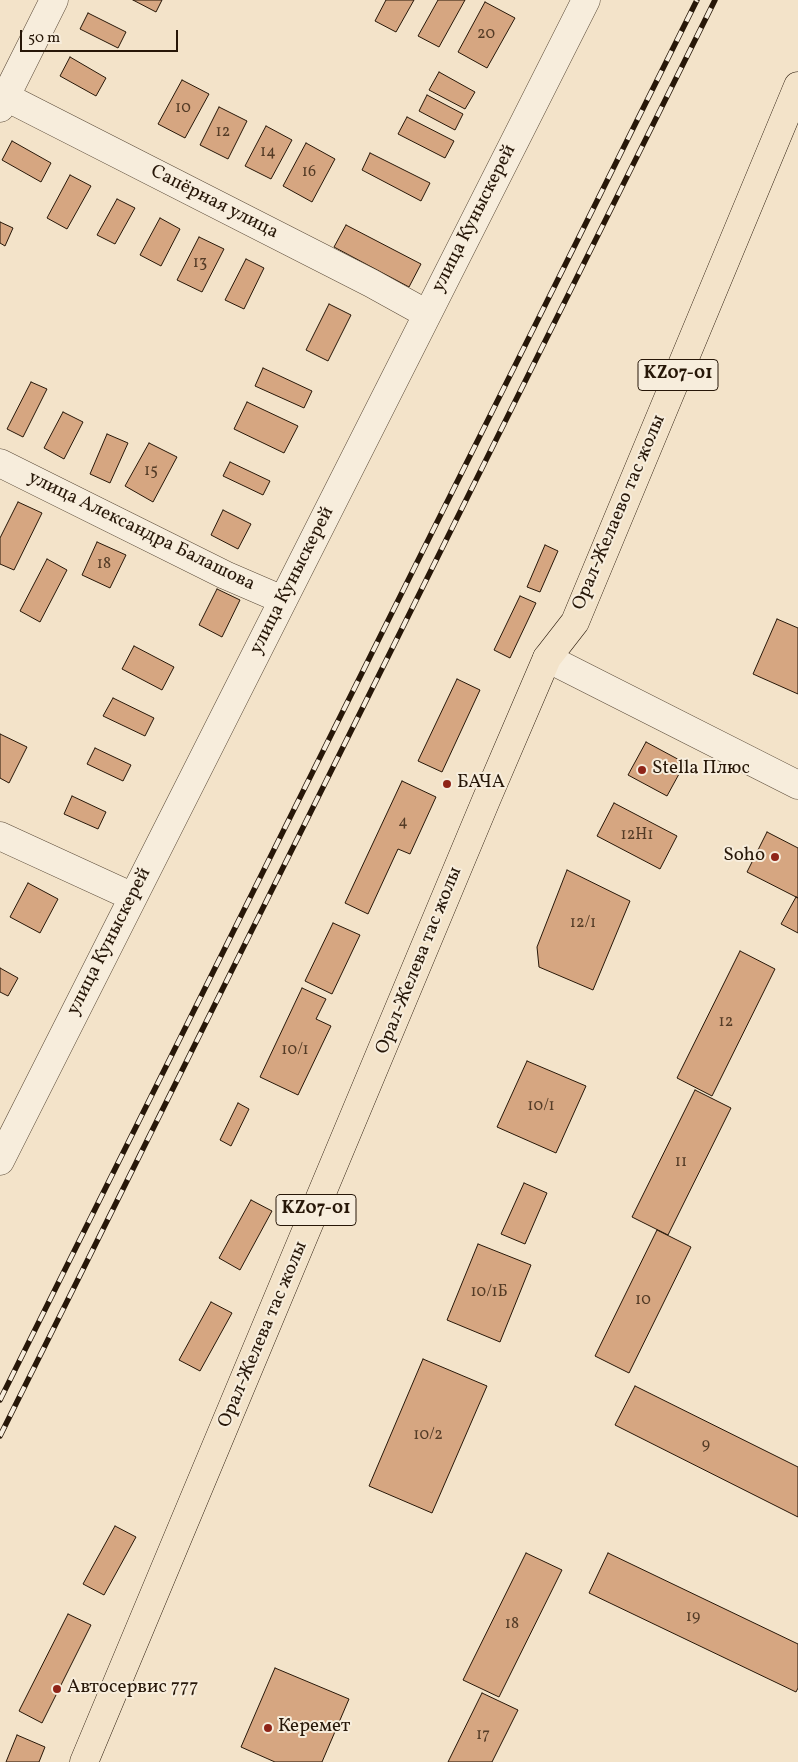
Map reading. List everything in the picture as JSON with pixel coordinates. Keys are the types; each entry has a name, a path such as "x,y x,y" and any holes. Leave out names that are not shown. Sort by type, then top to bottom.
{"main road":[{"name":"Орал-Желаево тас жолы","path":"547,658 575,622 798,86"},
{"name":"Орал-Желева тас жолы","path":"84,1762 547,658"}],"street":[{"path":"2,100 54,0"},
{"name":"улица Куныскерей","path":"0,1161 428,314 578,2"},
{"name":"Сапёрная улица","path":"2,100 362,278 428,314"},
{"name":"улица Александра Балашова","path":"0,463 225,575 283,600"},
{"path":"547,658 798,785"},
{"path":"0,836 134,897"}],"building":[{"path":"133,0 162,0 156,12"},
{"path":"386,0 414,0 396,32 375,21"},
{"path":"438,0 465,0 439,47 418,36"},
{"path":"485,2 515,18 487,68 458,52"},
{"path":"88,13 126,32 118,48 80,29"},
{"path":"70,57 106,78 96,96 60,76"},
{"path":"439,72 475,92 465,109 429,90"},
{"path":"182,80 209,94 185,138 158,124"},
{"path":"427,95 463,114 455,130 419,111"},
{"path":"219,107 247,121 228,159 200,145"},
{"path":"407,117 454,141 445,158 398,134"},
{"path":"266,126 292,140 271,179 245,166"},
{"path":"12,141 51,163 41,182 2,160"},
{"path":"306,143 335,159 312,202 283,186"},
{"path":"370,153 430,183 421,201 362,170"},
{"path":"70,175 91,186 67,229 47,218"},
{"path":"117,199 135,208 115,244 97,235"},
{"path":"160,218 180,229 161,266 140,255"},
{"path":"0,222 13,228 5,246 0,243"},
{"path":"346,225 421,264 409,287 334,247"},
{"path":"199,237 224,249 202,292 177,280"},
{"path":"246,259 264,268 244,309 225,300"},
{"path":"329,304 351,315 328,361 306,350"},
{"path":"263,368 312,391 304,408 255,386"},
{"path":"31,382 47,389 23,437 7,429"},
{"path":"247,402 298,426 284,453 234,429"},
{"path":"63,412 83,422 64,459 44,448"},
{"path":"107,434 128,443 110,483 90,474"},
{"path":"149,443 177,457 153,502 125,486"},
{"path":"230,462 270,481 263,495 223,476"},
{"path":"18,502 42,513 14,570 0,564 0,538"},
{"path":"223,510 251,524 238,549 211,535"},
{"path":"97,542 126,555 110,588 82,575"},
{"path":"545,545 558,551 540,592 527,587"},
{"path":"47,559 67,570 40,622 20,611"},
{"path":"217,589 240,600 222,637 199,625"},
{"path":"520,596 536,603 510,658 494,650"},
{"path":"777,619 798,628 798,694 753,674"},
{"path":"134,646 174,667 162,690 122,669"},
{"path":"457,679 480,690 442,772 418,761"},
{"path":"113,698 154,718 145,736 103,716"},
{"path":"0,734 27,747 9,783 0,778"},
{"path":"646,742 685,763 667,796 628,775"},
{"path":"95,748 131,765 123,781 87,764"},
{"path":"402,781 436,797 410,854 398,849 368,914 345,903"},
{"path":"72,796 106,812 98,829 64,814"},
{"path":"614,803 677,836 660,869 597,836"},
{"path":"767,832 798,848 798,898 747,872"},
{"path":"567,870 630,901 593,990 539,967 537,947"},
{"path":"28,883 58,899 40,933 10,917"},
{"path":"796,897 798,898 798,933 781,924"},
{"path":"333,923 360,935 332,994 305,981"},
{"path":"740,951 775,969 712,1096 677,1078"},
{"path":"0,968 18,978 8,996 0,992"},
{"path":"302,988 326,999 316,1019 331,1026 298,1095 260,1077"},
{"path":"527,1061 586,1086 556,1153 497,1127"},
{"path":"695,1090 731,1108 668,1235 632,1217"},
{"path":"238,1103 249,1109 231,1146 220,1140"},
{"path":"524,1183 547,1193 525,1244 501,1234"},
{"path":"251,1200 272,1211 240,1270 219,1258"},
{"path":"657,1230 691,1247 629,1373 595,1356"},
{"path":"478,1244 531,1265 500,1342 447,1320"},
{"path":"211,1302 232,1313 200,1371 179,1360"},
{"path":"423,1359 487,1386 432,1513 369,1486"},
{"path":"635,1386 798,1467 798,1517 615,1425"},
{"path":"115,1526 136,1537 104,1595 83,1584"},
{"path":"526,1553 562,1570 499,1697 463,1680"},
{"path":"608,1553 798,1644 798,1688 796,1692 589,1593"},
{"path":"68,1614 91,1625 42,1723 19,1711"},
{"path":"275,1668 349,1699 322,1762 275,1762 241,1747"},
{"path":"482,1693 518,1710 492,1762 448,1762"},
{"path":"17,1735 45,1747 39,1762 6,1762"}],"railway":[{"path":"0,1400 697,0"},
{"path":"0,1436 715,0"}],"place":[{"name":"Stella Плюс","path":"642,770"},
{"name":"БАЧА","path":"447,784"},
{"name":"Soho","path":"775,857"},
{"name":"Автосервис 777","path":"57,1689"},
{"name":"Керемет","path":"268,1728"}]}
